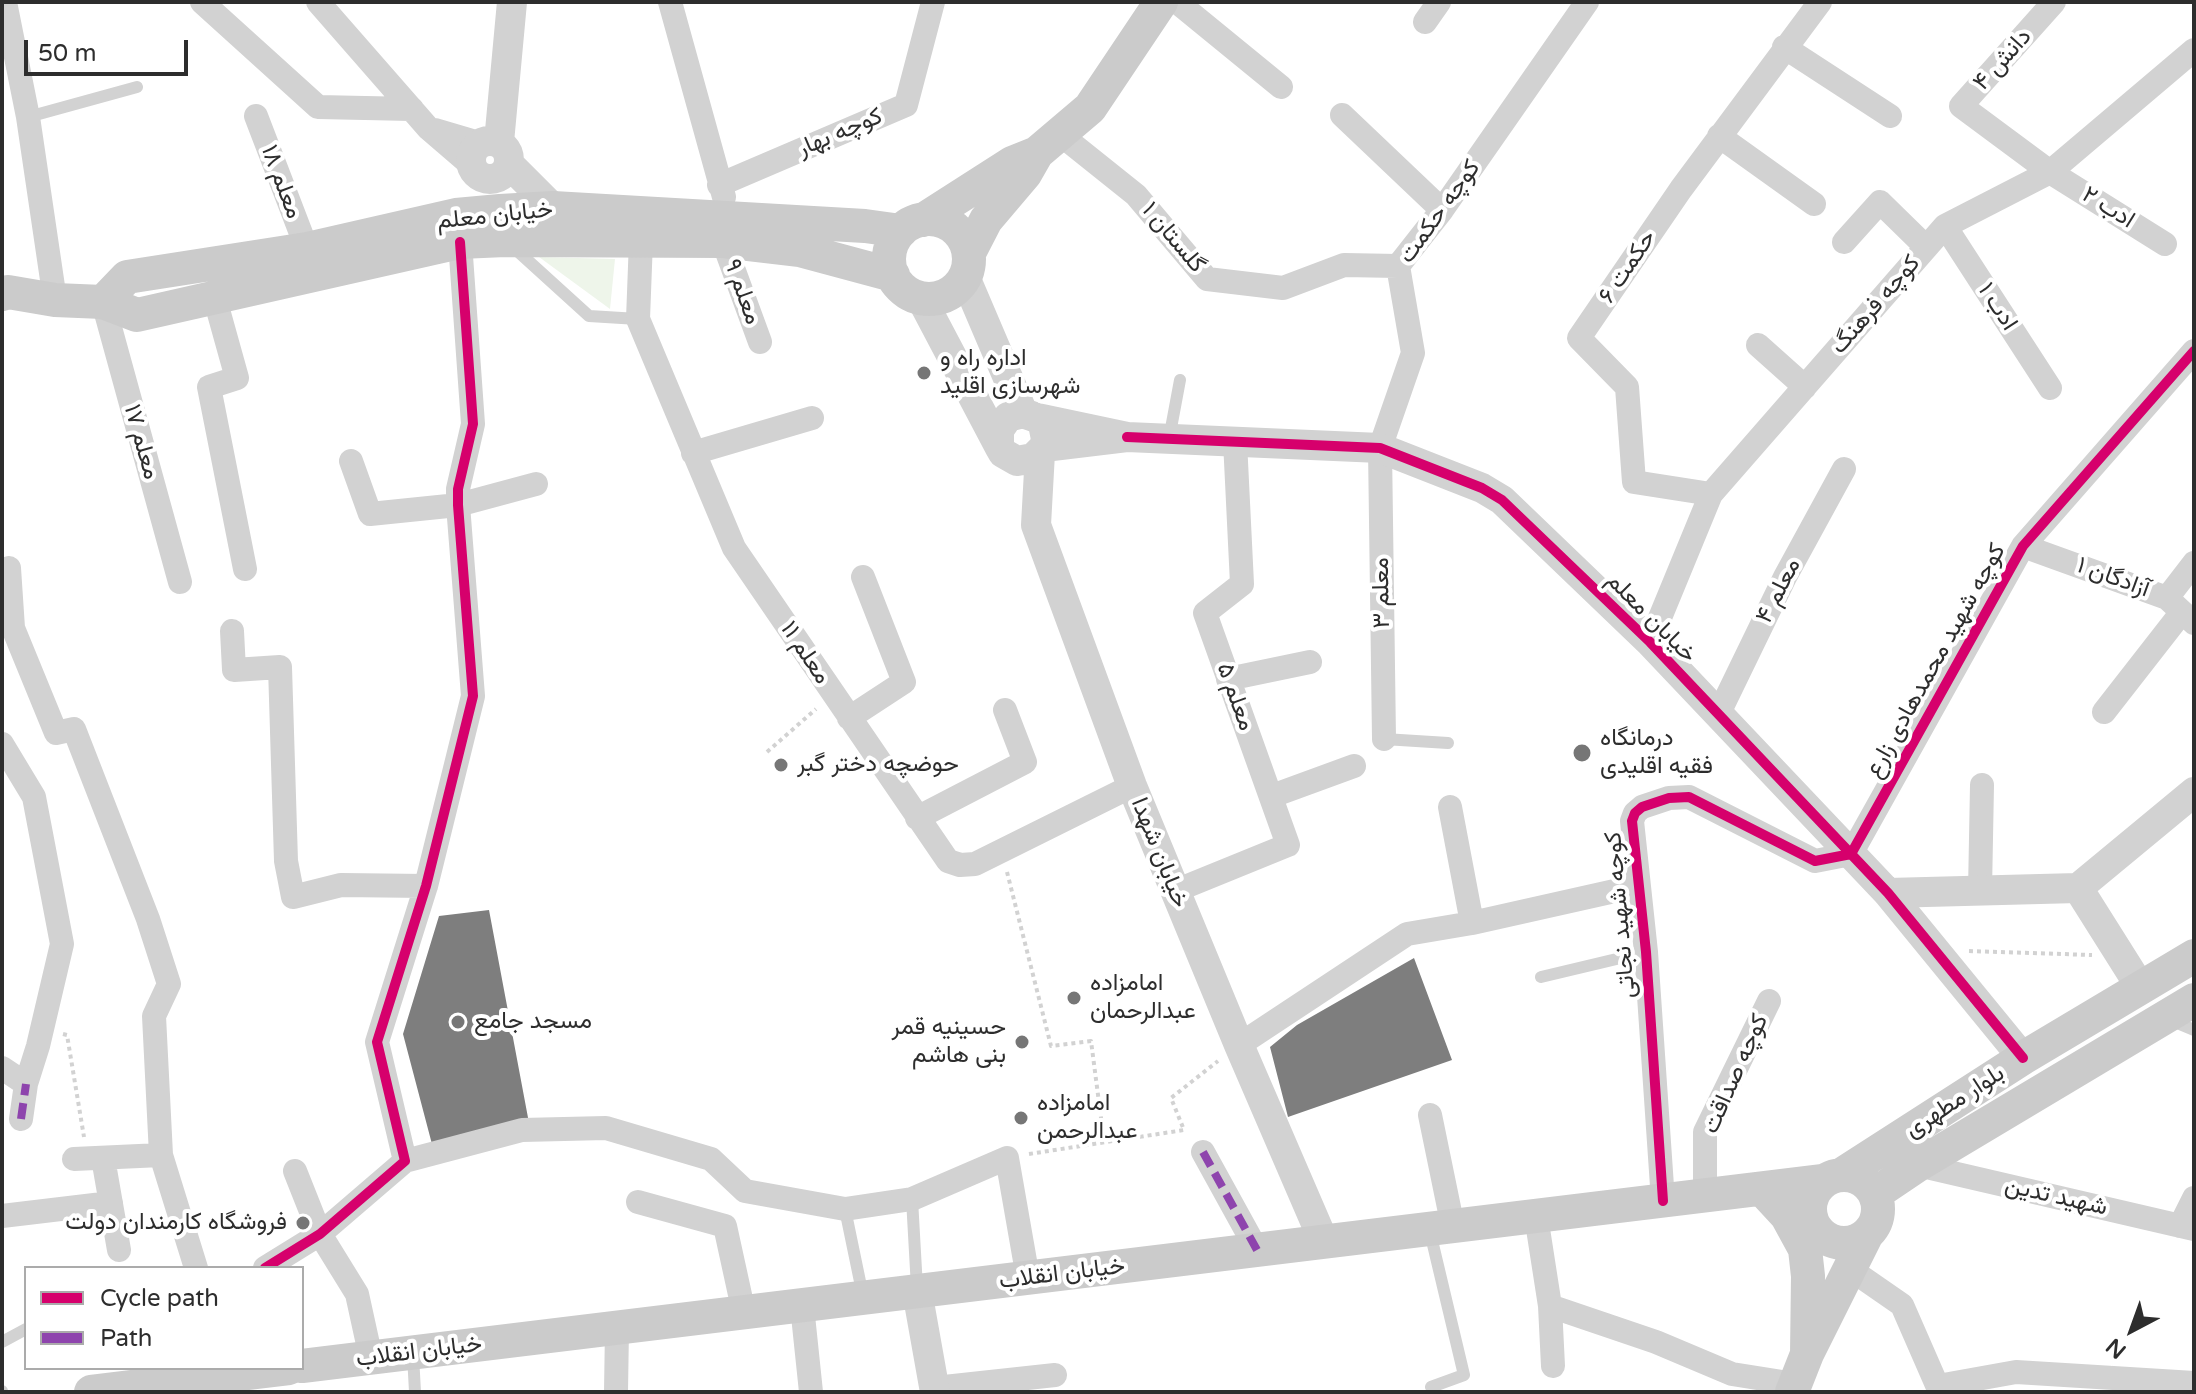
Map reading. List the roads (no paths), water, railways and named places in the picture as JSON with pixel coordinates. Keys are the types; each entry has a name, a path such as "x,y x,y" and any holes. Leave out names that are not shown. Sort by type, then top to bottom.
{"main road":[{"path":"1049,144 1012,163 912,225 890,252 893,275 900,286 921,298 942,297 951,292 967,265 986,220 1049,144 1090,108 1161,2"},
{"name":"خیابان معلم","path":"2,294 8,292 55,300 103,302 137,315 215,299 458,229 553,208 727,230 893,275"},
{"path":"912,225 936,219 948,223 965,241 967,265"},
{"name":"خیابان معلم","path":"103,302 127,277 458,229 505,240 641,240 727,230 912,225"},
{"name":"بلوار مطهری","path":"1832,1178 2023,1058 2194,956"},
{"name":"بلوار مطهری","path":"1875,1194 1918,1165 2179,1024 2194,1000"},
{"path":"1798,1377 1878,1217 1875,1194 1861,1180 1832,1178 1811,1197 1810,1217 1820,1234 1837,1243 1847,1244 1866,1236"},
{"name":"خیابان انقلاب","path":"304,1366 1832,1178"},
{"path":"1762,1189 1787,1216 1805,1249 1808,1276 1798,1377"},
{"path":"91,1392 140,1377 256,1370"}],"street":[{"path":"5,2 28,117 55,300"},
{"path":"202,2 318,107 412,109"},
{"path":"318,2 429,129 490,154 553,208"},
{"path":"405,1161 377,1042 426,886 473,696 458,505 458,489 473,424 458,229 490,154 512,2"},
{"name":"معلم ۹","path":"670,2 719,185 727,230 760,342"},
{"name":"کوچه بهار","path":"719,185 906,105 933,2"},
{"path":"1177,2 1281,87"},
{"name":"کوچه حکمت","path":"1380,448 1413,353 1398,266 1442,210 1587,2"},
{"name":"حکمت ۶","path":"1711,494 1634,482 1627,387 1579,338 1719,136 1820,2"},
{"name":"دانش ۴","path":"2050,172 1961,106 2054,2"},
{"path":"1784,47 1890,116"},
{"name":"کوچه فرهنگ","path":"1650,642 1711,494 1945,226 2050,172 2194,50"},
{"path":"1342,115 1442,210"},
{"name":"معلم ۱۸","path":"256,116 307,249"},
{"path":"1719,136 1814,204"},
{"name":"گلستان ۱","path":"1049,144 1136,195 1207,279 1283,288 1344,265 1398,266"},
{"name":"ادب ۲","path":"2050,172 2165,244"},
{"path":"1844,242 1880,202 1926,247"},
{"name":"ادب ۱","path":"1945,226 2050,388"},
{"name":"معلم ۱۱","path":"641,240 638,319 734,548 948,861 960,865 975,864 1132,786"},
{"path":"921,298 1003,453 1017,461 1033,458 1036,433 967,265"},
{"path":"215,299 237,378 209,387 245,569"},
{"name":"معلم ۱۷","path":"103,302 180,582"},
{"path":"1758,345 1805,387"},
{"name":"کوچه شهید محمدهادی زارع","path":"1851,854 2023,546 2194,351"},
{"path":"999,446 997,438 1002,422 1015,413 1036,433"},
{"path":"693,453 812,418"},
{"name":"خیابان معلم","path":"1036,433 1380,448 1482,488 1502,500 1650,642 1888,893 2023,1058"},
{"name":"خیابان شهدا","path":"1036,433 1036,525 1132,786 1324,1242"},
{"name":"معلم ۵","path":"1175,891 1288,845 1205,613 1242,584 1235,441"},
{"name":"معلم ۳","path":"1380,448 1384,739"},
{"path":"351,461 370,514 458,505 536,484"},
{"name":"معلم ۴","path":"1718,715 1785,577 1844,469"},
{"name":"آزادگان ۱","path":"2023,546 2181,611"},
{"path":"2104,712 2181,611 2194,563"},
{"path":"9,568 13,628 56,733 74,729 148,919 169,984 154,1016 161,1155 195,1266"},
{"path":"849,718 904,682 863,577"},
{"path":"232,631 234,670 280,667 286,861 293,897 341,885 426,886"},
{"path":"1228,679 1310,662"},
{"path":"917,818 1025,762 1005,710"},
{"path":"2,744 34,797 62,944 26,1084 21,1119"},
{"path":"1272,796 1354,766"},
{"path":"1980,891 1982,785"},
{"path":"1888,893 2078,888 2194,792"},
{"name":"کوچه شهید نجاتی","path":"1663,1201 1646,952 1632,817 1642,807 1669,798 1689,797 1815,861 1851,854"},
{"path":"1450,807 1472,923"},
{"path":"1239,1045 1407,934 1472,923 1637,886"},
{"path":"2078,888 2141,988"},
{"name":"کوچه صداقت","path":"1705,1196 1705,1132 1769,1001"},
{"path":"2,1068 26,1084"},
{"path":"1430,1115 1441,1228"},
{"path":"268,1266 320,1234 405,1161 522,1130 606,1128 711,1159 745,1191 845,1209 912,1199 1007,1158 1028,1278"},
{"path":"1203,1152 1257,1250"},
{"path":"119,1250 111,1203 88,1159 161,1155"},
{"name":"شهید تدین","path":"1918,1165 2187,1228"},
{"path":"295,1171 320,1234 357,1294 371,1358"},
{"path":"2187,1228 2194,1198"},
{"path":"638,1202 725,1226 744,1313"},
{"path":"2,1216 111,1203"},
{"path":"1536,1216 1550,1306 1553,1366"},
{"path":"1850,1269 1902,1305 1939,1389 2016,1372 2194,1383"},
{"path":"917,1291 935,1390 1055,1375"},
{"path":"802,1306 811,1392"},
{"path":"1550,1306 1656,1342 1732,1374 1798,1377"},
{"path":"616,1392 617,1328"}],"lane":[{"path":"28,117 137,87"},
{"path":"505,240 589,316 638,319"},
{"path":"1169,439 1180,380"},
{"path":"1384,739 1448,743"},
{"path":"1541,977 1646,952"},
{"path":"912,1199 917,1291"},
{"path":"845,1209 863,1298"},
{"path":"1431,1387 1464,1375 1441,1228"},
{"path":"2,1342 24,1330"},
{"path":"413,1353 415,1392"}],"place":[{"name":"اداره راه و شهرسازی اقلید","path":"924,373"},
{"name":"درمانگاه فقیه اقلیدی","path":"1582,753"},
{"name":"حوضچه دختر گبر","path":"781,765"},
{"name":"امامزاده عبدالرحمان","path":"1074,998"},
{"name":"مسجد جامع","path":"458,1022"},
{"name":"حسینیه قمر بنی هاشم","path":"1022,1042"},
{"name":"امامزاده عبدالرحمن","path":"1021,1118"},
{"name":"فروشگاه کارمندان دولت","path":"303,1223"}]}
